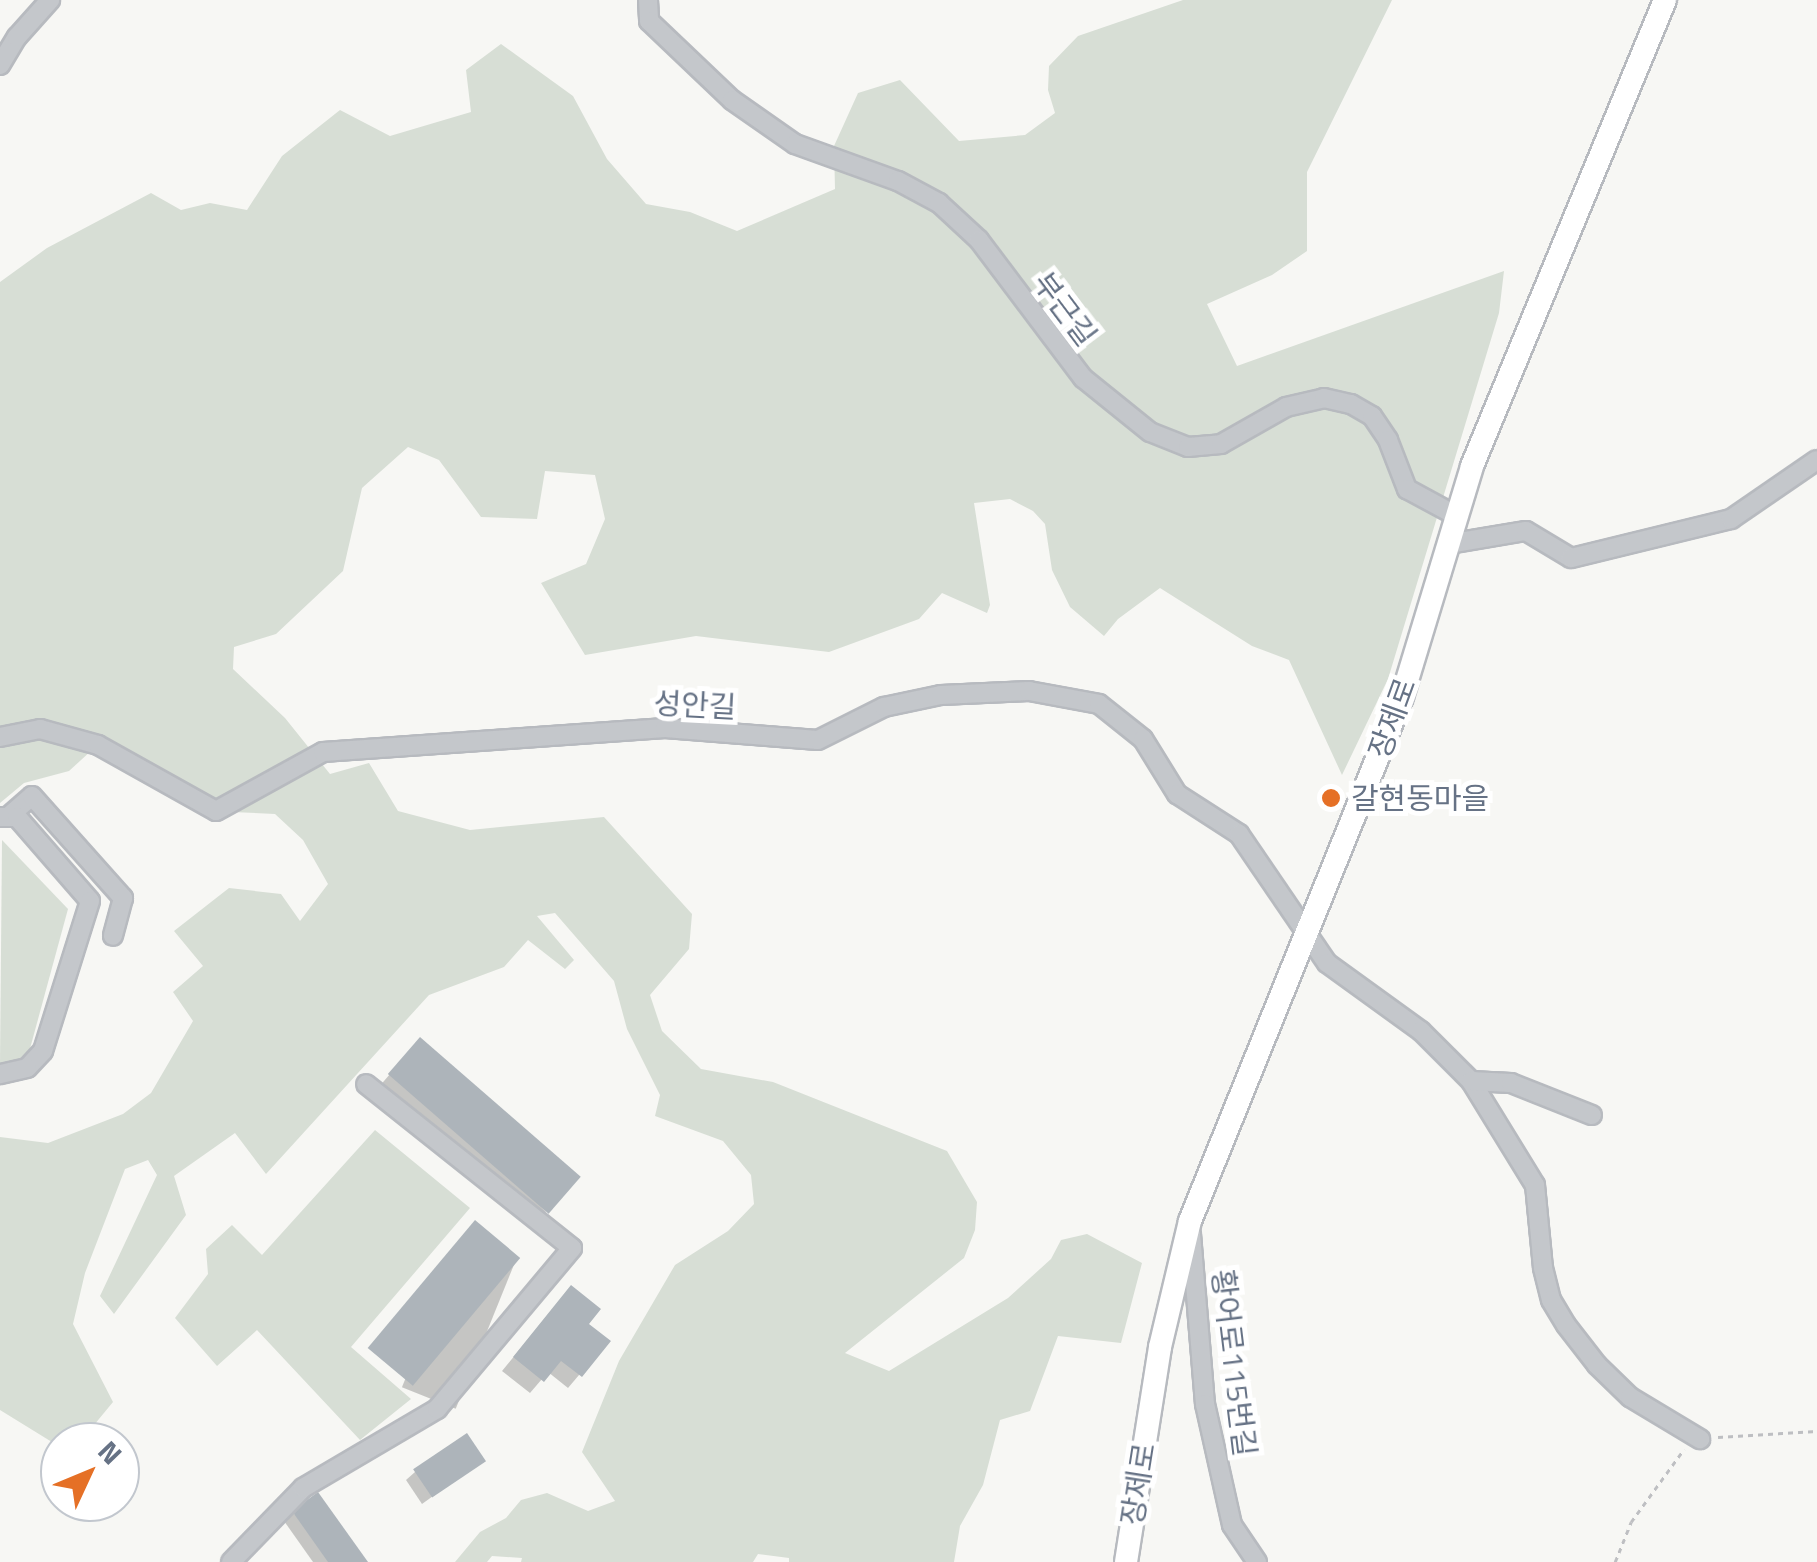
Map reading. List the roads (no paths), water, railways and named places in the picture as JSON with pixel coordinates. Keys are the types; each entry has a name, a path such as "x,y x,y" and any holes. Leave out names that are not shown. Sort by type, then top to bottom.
{"main road":[{"name":"장제로","path":"1126,1562 1160,1347 1190,1221 1402,698 1472,466 1665,0"}],"street":[{"path":"0,65 17,37 50,0"},
{"name":"부근길","path":"648,0 649,21 732,100 794,144 898,181 940,203 980,240 1084,378 1150,432 1188,447 1221,444 1286,407 1324,398 1351,404 1372,416 1388,440 1406,489 1457,516"},
{"path":"1448,544 1526,531 1571,558 1732,519 1817,460"},
{"name":"성안길","path":"0,738 40,729 98,746 216,811 323,752 664,728 818,740 884,707 941,695 1029,691 1099,704 1143,739 1177,794 1239,834 1307,933"},
{"path":"5,816 32,796 124,898 112,936"},
{"path":"0,1074 27,1068 43,1051 90,901 17,817 5,816"},
{"path":"1307,933 1326,963 1421,1031 1471,1081 1534,1184 1550,1300 1597,1365 1619,1386 1700,1440"},
{"path":"1471,1081 1512,1083 1592,1115"},
{"path":"232,1562 302,1488 437,1408 572,1248 366,1084"},
{"name":"황어로115번길","path":"1190,1221 1205,1404 1232,1524 1257,1562"}],"place":[{"name":"갈현동마을","path":"1331,798"}]}
